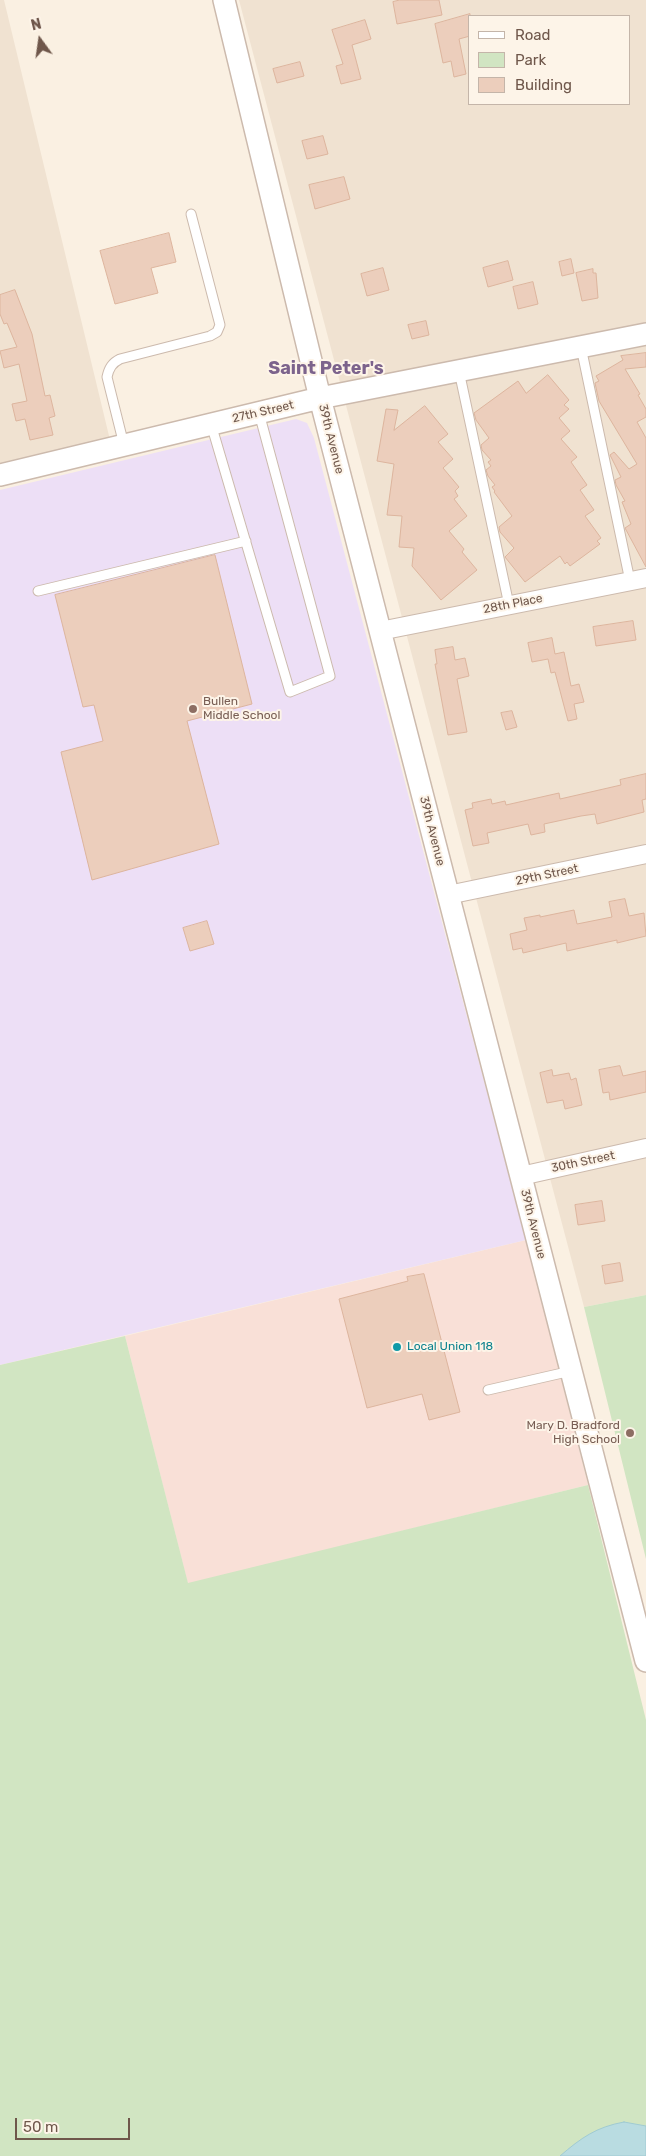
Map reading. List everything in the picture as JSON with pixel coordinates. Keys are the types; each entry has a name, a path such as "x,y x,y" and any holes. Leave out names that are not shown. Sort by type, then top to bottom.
{"street":[{"name":"39th Avenue","path":"224,0 320,398 646,1661"},
{"name":"27th Street","path":"0,475 320,398 646,334"},
{"name":"28th Place","path":"380,631 638,580"},
{"name":"29th Street","path":"448,895 646,854"},
{"name":"30th Street","path":"521,1176 646,1148"}],"lane":[{"path":"124,445 107,377 108,370 114,362 210,336 217,332 220,325 192,214"},
{"path":"581,347 638,580"},
{"path":"459,371 509,605"},
{"path":"211,424 290,692 330,676 259,413"},
{"path":"38,591 246,541"},
{"path":"488,1390 571,1371"}],"shaded area":[{"path":"0,0 4,0 110,440 0,466"},
{"path":"239,0 646,0 646,1295 584,1307"},
{"name":"Bullen Middle School","path":"296,419 307,423 314,438 526,1240 0,1365 0,490"},
{"path":"526,1240 588,1485 188,1584 125,1336"}],"green space":[{"name":"Mary D. Bradford High School","path":"646,1295 646,1559 584,1307"},
{"path":"125,1336 188,1583 588,1485 646,1720 646,2156 0,2156 0,1365"}],"water":[{"path":"624,2122 646,2126 646,2156 560,2156 589,2134"}],"building":[{"path":"400,0 439,0 442,15 397,24 393,2"},
{"path":"470,14 468,15 468,37 459,39 466,74 454,77 451,61 443,63 435,24"},
{"path":"365,20 371,39 352,45 361,79 341,84 336,66 343,64 332,30"},
{"path":"300,62 304,76 277,83 273,69"},
{"path":"323,136 328,154 307,159 302,141"},
{"path":"344,177 350,199 315,209 309,185"},
{"path":"169,233 176,262 151,268 158,293 115,304 100,251"},
{"path":"571,259 574,273 562,276 559,262"},
{"path":"508,261 513,280 488,287 483,268"},
{"path":"383,268 389,290 367,296 361,274"},
{"path":"593,269 593,273 596,273 598,298 582,301 576,273"},
{"path":"533,282 538,304 518,309 513,287"},
{"path":"15,290 32,334 45,396 50,395 55,416 49,418 53,435 30,440 25,419 16,421 12,404 27,401 19,364 4,368 0,351 17,347 7,323 4,324 0,314 0,295"},
{"path":"426,321 429,335 412,339 408,325"},
{"path":"646,353 646,367 625,369 640,394 638,395 646,409 646,417 637,422 646,438 646,567 625,528 631,524 622,502 625,501 616,485 615,480 621,477 610,455 614,452 629,469 637,464 599,401 595,383 599,381 596,376 623,360 621,356"},
{"path":"548,375 569,400 564,405 569,409 559,418 570,431 561,439 577,457 571,462 587,485 580,490 594,510 585,516 601,538 597,541 600,544 570,566 567,562 565,564 560,556 525,582 505,557 514,548 500,532 499,527 512,516 492,487 495,485 486,470 491,466 488,462 491,460 482,450 481,445 489,438 476,420 474,413 518,381 526,393"},
{"path":"425,406 448,434 438,442 453,459 443,468 459,487 455,491 458,496 454,499 467,516 449,531 464,549 462,552 477,570 441,600 412,566 414,548 399,547 402,516 387,515 394,464 377,461 386,409 398,410 394,430"},
{"path":"215,555 252,704 187,721 219,844 92,880 61,752 103,741 94,705 83,707 55,595"},
{"path":"633,621 636,640 596,646 593,627"},
{"path":"552,638 555,654 564,652 571,686 579,684 584,702 574,704 577,719 568,721 555,672 551,673 548,659 532,662 528,643"},
{"path":"453,647 455,660 465,658 469,676 457,679 467,732 448,735 435,664 437,664 435,650"},
{"path":"512,711 517,727 506,730 501,713"},
{"path":"646,774 646,799 642,800 644,812 597,824 595,814 581,816 544,824 545,832 531,835 528,824 487,833 489,843 473,846 465,810 473,808 472,803 491,799 492,804 505,801 506,805 559,793 560,799 621,785 620,780"},
{"path":"625,899 629,916 644,913 646,936 567,951 566,943 523,953 522,948 513,950 510,934 527,930 524,918 540,915 540,917 574,910 577,924 612,917 609,902"},
{"path":"207,921 214,944 190,951 183,928"},
{"path":"620,1066 623,1076 646,1071 646,1092 610,1100 609,1092 603,1093 599,1070"},
{"path":"552,1070 553,1076 569,1073 571,1080 576,1078 582,1105 565,1109 563,1100 547,1103 540,1073"},
{"path":"602,1201 605,1221 578,1225 575,1205"},
{"path":"620,1263 623,1281 605,1284 602,1266"},
{"name":"Local Union 118","path":"424,1274 460,1412 429,1420 422,1394 367,1408 339,1299 408,1281 407,1277"}],"place":[{"name":"Bullen Middle School","path":"193,709"},
{"name":"Local Union 118","path":"397,1347"},
{"name":"Mary D. Bradford High School","path":"630,1433"}],"district":[{"name":"Saint Peter's","path":"326,369"}]}
